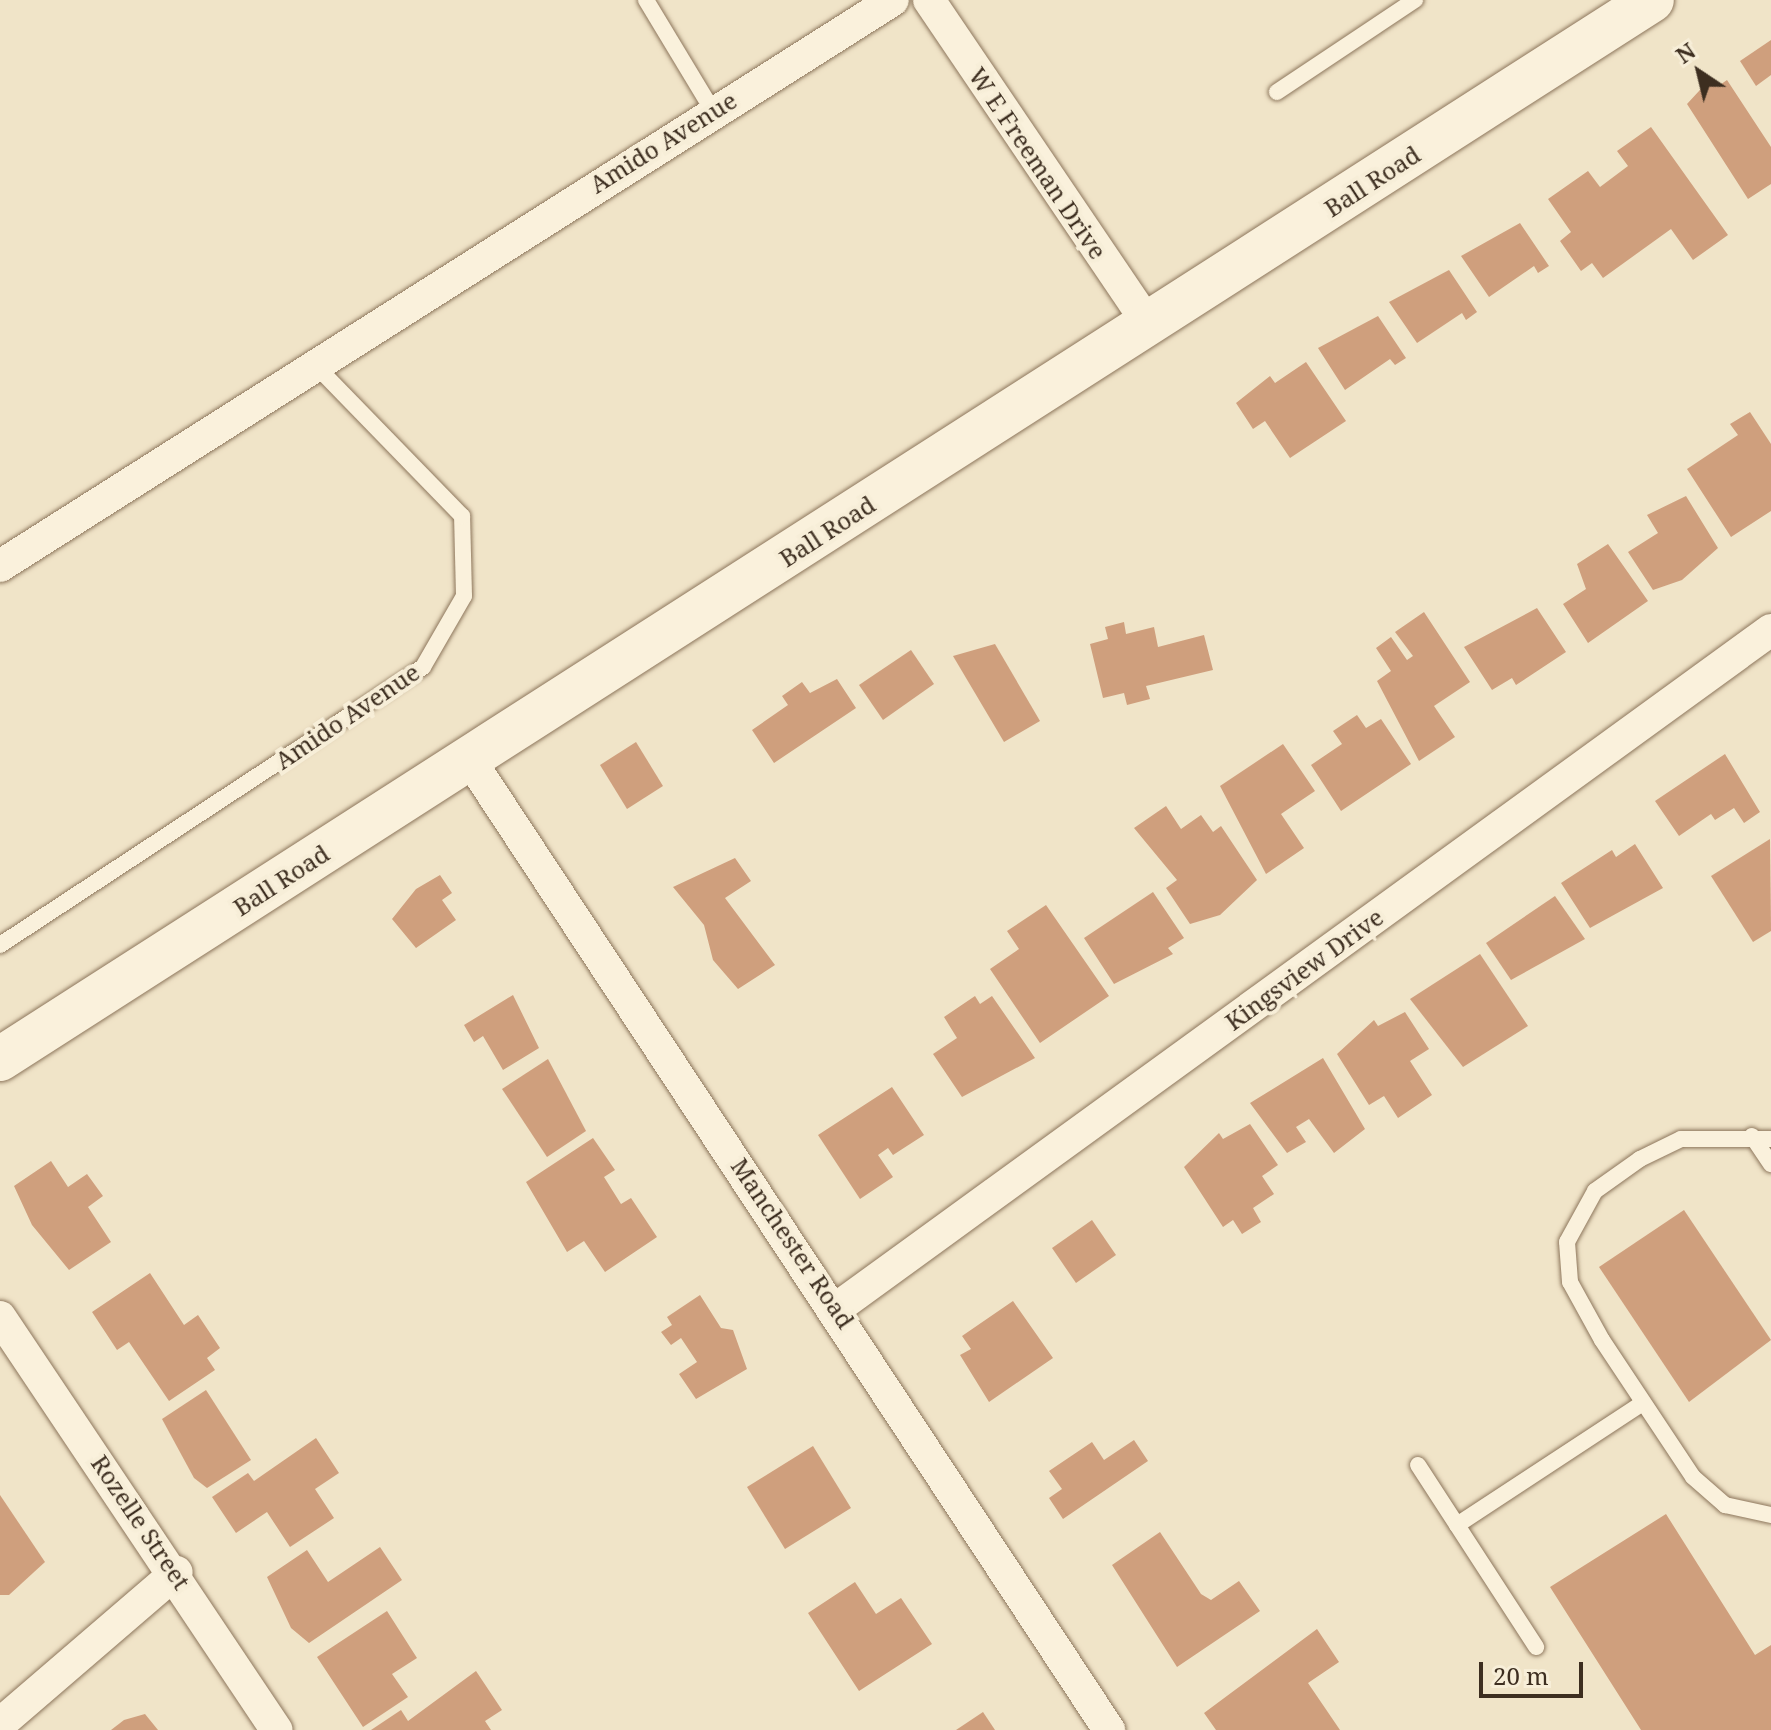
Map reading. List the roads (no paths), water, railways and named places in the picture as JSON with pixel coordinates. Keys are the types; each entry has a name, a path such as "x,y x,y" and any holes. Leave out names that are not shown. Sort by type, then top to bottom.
{"main road":[{"name":"Ball Road","path":"0,1059 1652,0"}],"street":[{"name":"Amido Avenue","path":"0,566 713,111 893,0"},
{"name":"W E Freeman Drive","path":"929,0 1149,325"},
{"name":"Kingsview Drive","path":"837,1308 1770,634"},
{"name":"Manchester Road","path":"470,760 837,1308 1109,1730"},
{"name":"Rozelle Street","path":"0,1317 177,1572 276,1730"},
{"path":"0,1724 177,1572"}],"lane":[{"path":"646,0 713,111"},
{"path":"1277,92 1415,0"},
{"name":"Amido Avenue","path":"0,945 423,667 464,596 462,516 314,364"},
{"path":"1771,1139 1752,1136 1681,1139 1640,1159 1595,1191 1567,1242 1570,1282 1643,1403 1693,1477 1725,1505 1771,1515"},
{"path":"1752,1136 1771,1164"},
{"path":"1457,1525 1643,1403"},
{"path":"1418,1465 1536,1647"}]}
